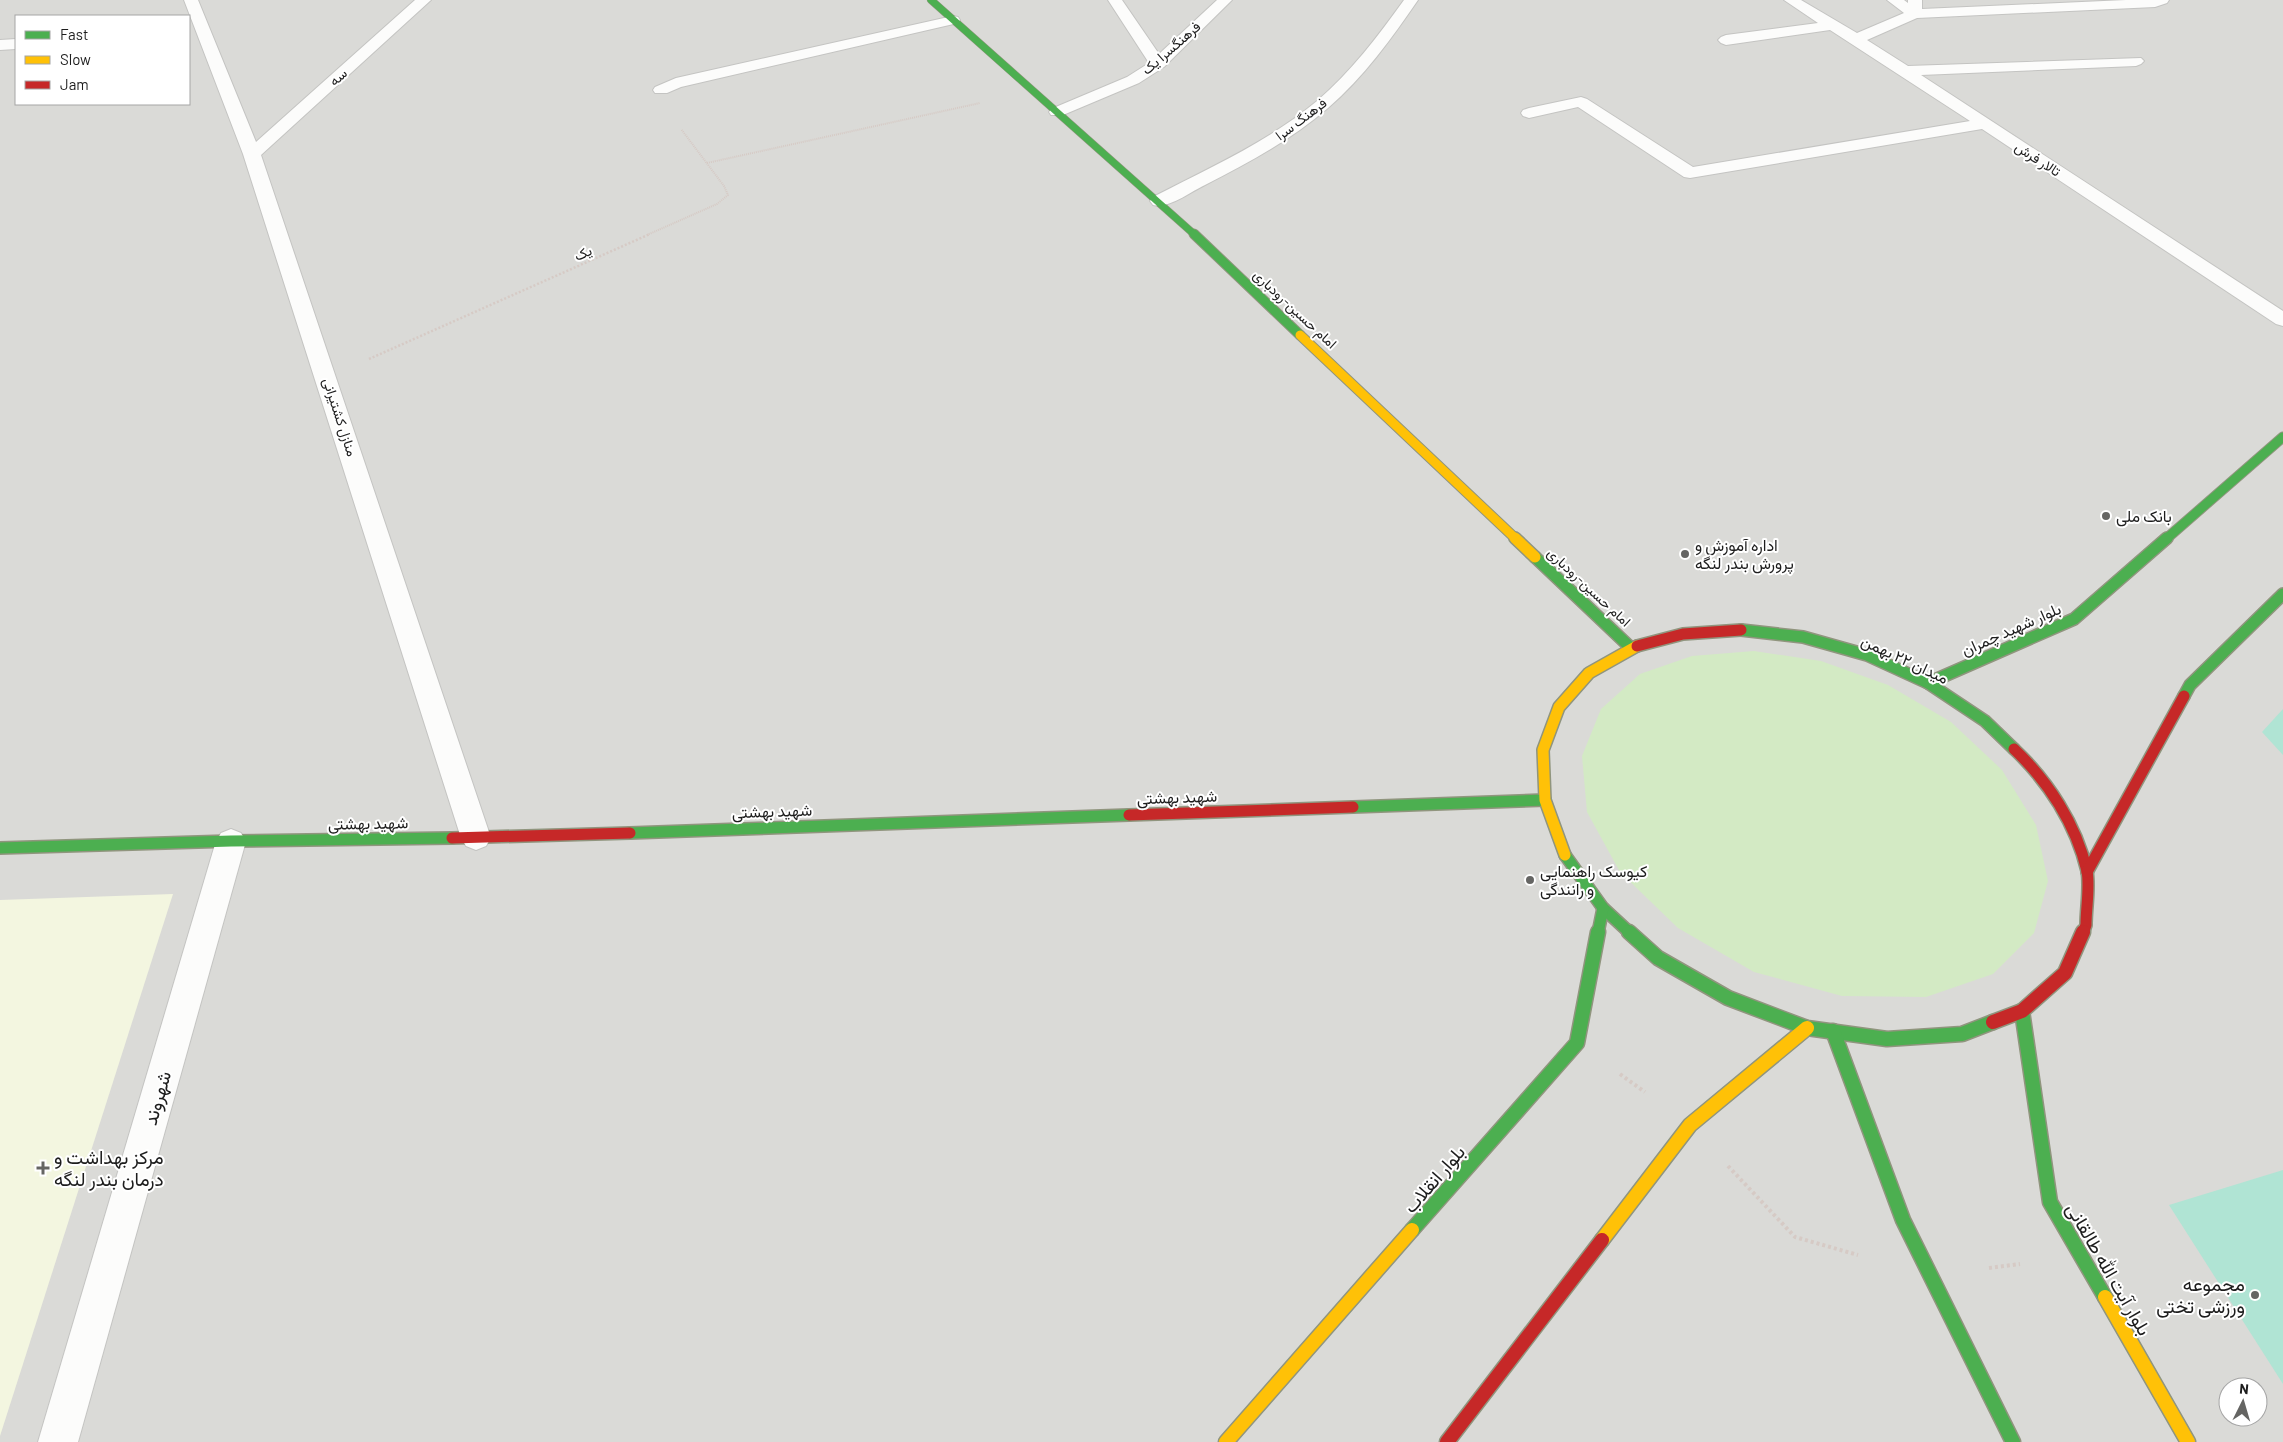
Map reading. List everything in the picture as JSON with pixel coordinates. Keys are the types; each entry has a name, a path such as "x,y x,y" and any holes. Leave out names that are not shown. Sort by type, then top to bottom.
{"main road":[{"name":"امام حسین-رودباری","path":"931,0 1159,200 1631,648"},
{"name":"بلوار شهید چمران","path":"1928,684 2074,619 2283,437"},
{"path":"2087,872 2190,685 2283,594"},
{"name":"میدان ۲۲ بهمن","path":"1740,630 1794,636 1867,655 1928,684 1985,722 2033,767 2068,818 2087,872 2086,925 2065,973 2022,1011 1962,1034 1888,1039 1808,1028 1728,998 1658,958 1603,908 1564,854 1545,800 1543,750 1559,707 1589,673 1631,648 1692,633 1740,630"},
{"name":"شهید بهشتی","path":"0,848 231,841 476,838 1545,800"},
{"path":"1577,1043 1603,908"},
{"name":"بلوار آیت الله طالقانی","path":"2022,1011 2050,1202 2188,1442"},
{"path":"1447,1442 1690,1125 1808,1028"},
{"path":"1833,1031 1902,1220 2013,1442"},
{"name":"بلوار انقلاب","path":"1226,1442 1577,1043"}],"street":[{"name":"منازل کشتیرانی","path":"191,0 197,35 252,154 327,378 476,838"},
{"name":"سه","path":"252,154 424,0"},
{"path":"1114,0 1158,64"},
{"name":"فرهنگسرا یک","path":"1057,112 1133,80 1158,64 1225,0"},
{"name":"فرهنگ سرا","path":"1159,200 1265,146 1322,105 1375,51 1411,0"},
{"name":"تالار فرش","path":"1791,0 1856,39 2283,320"},
{"path":"1894,0 1915,7 2155,3 2162,0"},
{"path":"1856,39 1915,7"},
{"path":"661,90 676,83 953,20"},
{"path":"1726,40 1833,25"},
{"path":"0,44 15,44"},
{"path":"1904,71 2136,61"},
{"path":"1530,113 1581,102 1690,173 1984,124"},
{"name":"شهروند","path":"58,1442 231,841"}],"path":[{"name":"یک","path":"327,378 717,204 728,195 724,186 657,98 661,90"},
{"path":"707,163 1033,91"},
{"path":"1577,1043 1690,1125 1794,1237 1930,1274 2082,1257"}],"shaded area":[{"path":"0,0 2283,0 2283,1442 0,1442"},
{"name":"مرکز بهداشت و درمان بندر لنگه","path":"173,894 0,1436 0,900"}],"green space":[{"path":"1754,651 1821,661 1888,685 1951,722 2002,770 2036,825 2048,881 2034,933 1993,974 1926,997 1842,996 1754,972 1678,928 1620,872 1587,812 1582,756 1601,709 1640,674 1692,656"},
{"path":"2283,709 2283,755 2262,732"},
{"name":"مجموعه ورزشی تختی","path":"2283,1170 2283,1384 2169,1205"}],"traffic: fast":[{"path":"931,0 1159,201 1300,335"},
{"path":"1928,683 2074,619 2283,437"},
{"path":"1535,557 1631,648"},
{"path":"2184,696 2190,685 2283,594"},
{"path":"1741,630 1803,637 1867,655 1928,683 1985,721 2014,749"},
{"path":"1353,807 1545,800"},
{"path":"630,833 1129,815"},
{"path":"0,848 231,841 452,838"},
{"path":"1565,855 1603,908 1658,958 1728,998 1807,1028 1887,1039 1962,1034 1993,1022"},
{"path":"1412,1230 1577,1043 1603,908"},
{"path":"2022,1011 2050,1202 2105,1297"},
{"path":"1833,1031 1903,1220 2013,1442"}],"traffic: slow":[{"path":"1300,335 1535,557"},
{"path":"1565,855 1545,800 1543,750 1559,707 1589,673 1637,646"},
{"path":"1602,1240 1690,1125 1807,1028"},
{"path":"1226,1442 1412,1230"},
{"path":"2105,1297 2188,1442"}],"traffic: jam":[{"path":"1637,646 1683,634 1741,630"},
{"path":"2087,872 2184,696"},
{"path":"1993,1022 2022,1011 2065,973 2086,925 2087,872 2068,818 2033,767 2014,749"},
{"path":"1129,815 1353,807"},
{"path":"452,838 630,833"},
{"path":"1447,1442 1602,1240"}],"place":[{"name":"بانک ملی","path":"2106,516"},
{"name":"اداره آموزش و پرورش بندر لنگه","path":"1685,554"},
{"name":"کیوسک راهنمایی و رانندگی","path":"1530,880"},
{"name":"مرکز بهداشت و درمان بندر لنگه","path":"43,1168"},
{"name":"مجموعه ورزشی تختی","path":"2255,1295"}]}
